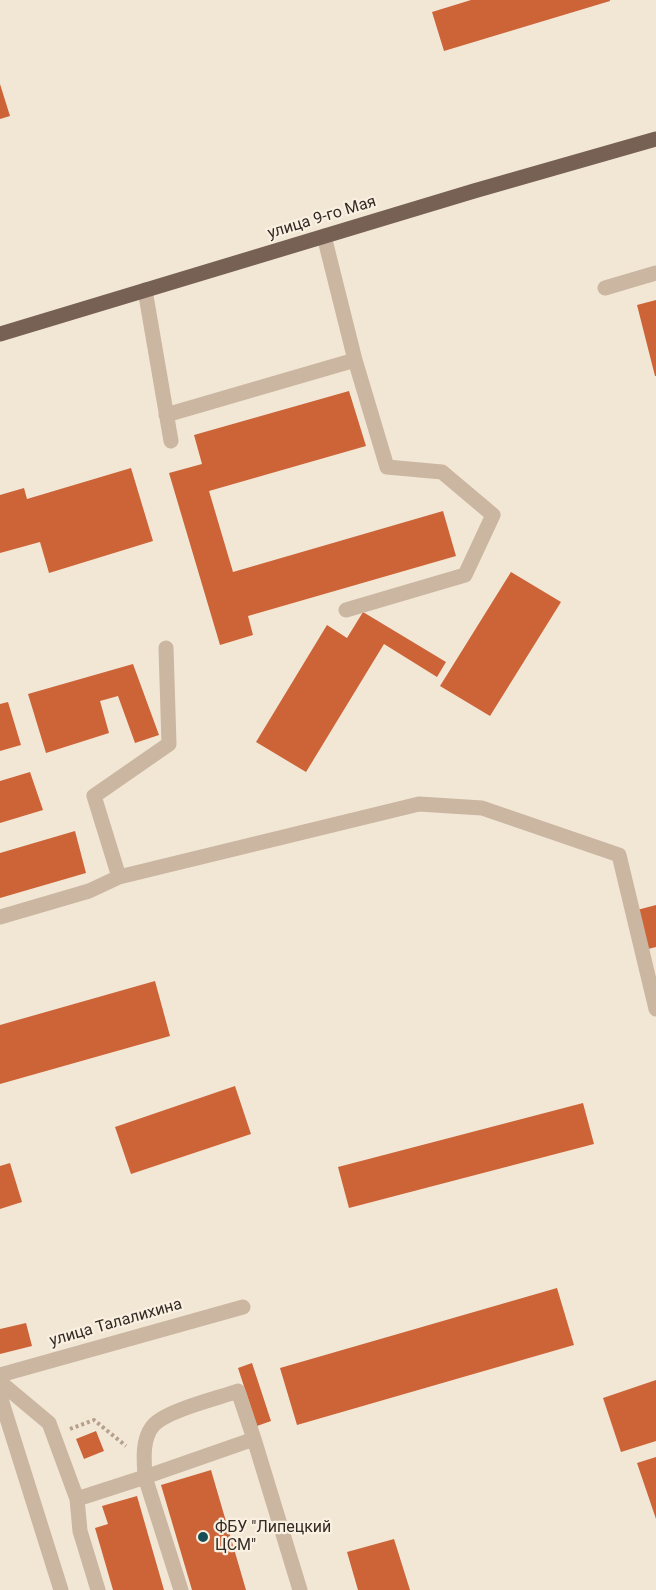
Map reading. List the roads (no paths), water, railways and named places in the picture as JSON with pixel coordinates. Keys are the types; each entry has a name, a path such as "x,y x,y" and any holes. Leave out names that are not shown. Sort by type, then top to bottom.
{"main road":[{"name":"улица 9-го Мая","path":"0,334 474,190 656,139"}],"street":[{"path":"324,236 355,360 387,467 442,472 493,515 465,575 346,610"},
{"path":"605,288 656,273"},
{"path":"145,290 171,441"},
{"path":"166,415 355,360"},
{"path":"119,877 94,796 169,744 166,648"},
{"path":"0,916 90,891 119,877 419,804 482,808 619,855 656,1009"},
{"name":"улица Талалихина","path":"0,1375 243,1306"},
{"path":"0,1382 49,1423 77,1499 80,1531 98,1590"},
{"path":"181,1590 145,1469 146,1443 152,1426 165,1416 238,1391 300,1590"},
{"path":"0,1396 61,1590"},
{"path":"77,1499 145,1469 254,1439"}],"place":[{"name":"ФБУ \"Липецкий ЦСМ\"","path":"203,1537"}]}
